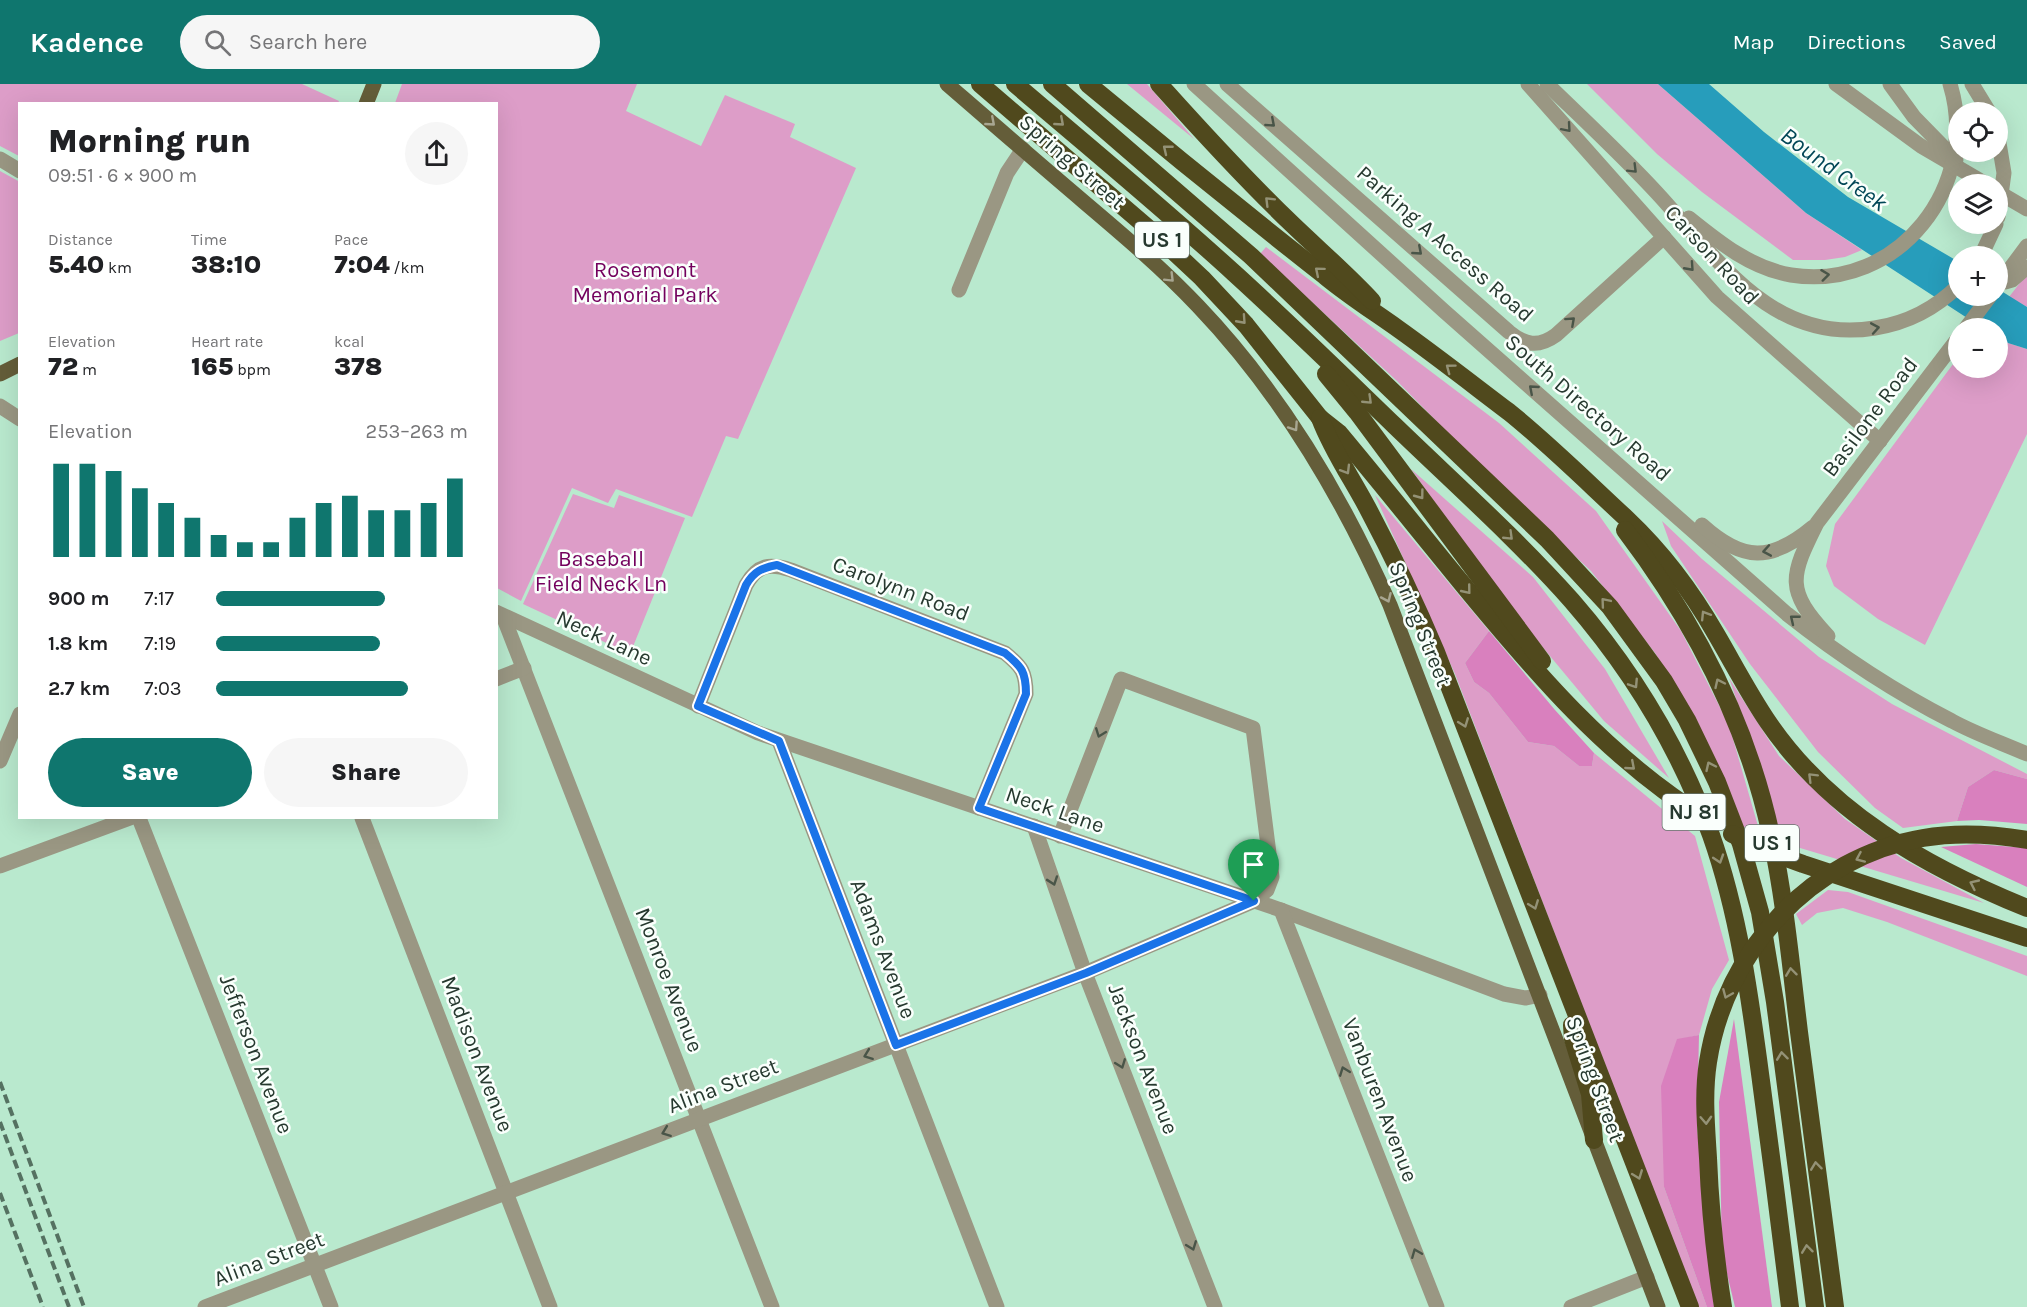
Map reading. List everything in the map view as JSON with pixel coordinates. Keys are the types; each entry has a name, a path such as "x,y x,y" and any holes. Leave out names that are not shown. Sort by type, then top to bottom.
{"highway":[{"name":"US 1","path":"981,84 1146,226 1202,278 1246,325 1320,418 1329,443 1372,516 1418,609 1690,1307"},
{"path":"1015,84 1198,241 1265,302 1520,547 1588,621 1616,657 1647,704 1670,743 1695,795 1712,837 1737,926 1757,1050 1790,1307"},
{"path":"1052,84 1251,256 1547,539 1617,616 1664,681 1718,782 1741,844 1760,912 1775,1002 1815,1307"},
{"name":"US 1","path":"1088,84 1326,278 1501,406 1545,443 1609,510 1675,602 1719,681 1752,767 1770,833 1779,878 1835,1307"},
{"path":"1159,84 1245,177 1310,242 1344,271 1400,330"},
{"path":"1265,302 1353,406 1589,725"},
{"path":"1320,418 1339,433 1490,618 1589,725"},
{"path":"1545,443 1638,529 1668,564 1705,615 1768,722 1794,757 1817,782 1846,807 1890,839 1955,876 2027,908"},
{"name":"NJ 81","path":"1589,725 1642,776 1697,814 1756,846 1817,869 2027,938"},
{"path":"1723,1307 1710,1209 1705,1112 1708,1061 1724,1003 1743,963 1770,926 1810,887 1849,862 1881,848 1948,834 2027,838"},
{"path":"1571,1003 1573,1040 1590,1094 1594,1140"}],"main road":[{"path":"367,102 374,84"},
{"name":"Spring Street","path":"946,84 1145,254 1196,304 1253,369 1317,463 1362,543 1390,605 1658,1307"},
{"path":"0,374 18,365"}],"street":[{"name":"South Directory Road","path":"1194,84 1444,311 1787,614 1894,690 1978,734"},
{"name":"Parking A Access Road","path":"1227,84 1509,332 1528,344 1538,344 1551,338 1664,237"},
{"name":"Carson Road","path":"1528,84 1731,310 1880,441"},
{"path":"1547,84 1656,192 1724,268 1760,301 1788,317 1838,330 1866,329 1895,324 1920,314 1948,295"},
{"path":"1836,84 1921,146 1969,174"},
{"path":"1890,84 1914,117 1970,174"},
{"path":"1656,192 1724,246 1768,269 1813,277 1848,271 1869,264 1890,254 1915,233 1941,197 1955,157 1958,124 1950,84"},
{"path":"1975,87 1983,102"},
{"path":"959,290 1010,167 1023,149"},
{"path":"0,159 18,170"},
{"path":"2008,198 2027,209"},
{"path":"2008,277 2020,266 2027,246"},
{"path":"1973,318 1982,306"},
{"name":"Basilone Road","path":"1817,523 1948,351"},
{"path":"0,406 18,417"},
{"path":"1645,488 1686,510 1719,540 1741,551 1766,553 1782,548 1817,523"},
{"path":"1817,523 1798,563 1798,593 1804,608 1812,619 1858,666"},
{"name":"Carolynn Road","path":"698,706 752,574 762,568 777,565 791,570 1005,653 1020,665 1026,679 1026,694 979,808"},
{"name":"Neck Lane","path":"500,614 779,741 1281,910 1504,994 1519,998 1540,995"},
{"name":"Monroe Avenue","path":"500,614 524,668 772,1307"},
{"path":"498,678 524,668"},
{"path":"1060,836 1121,679 1253,728 1272,877 1267,890 1254,901"},
{"path":"0,761 18,719"},
{"path":"1978,734 2027,754"},
{"path":"1978,734 2027,762"},
{"name":"Adams Avenue","path":"779,741 997,1307"},
{"path":"0,867 127,819"},
{"name":"Jefferson Avenue","path":"139,819 331,1307"},
{"name":"Madison Avenue","path":"362,819 550,1307"},
{"name":"Jackson Avenue","path":"1034,826 1086,973 1215,1307"},
{"name":"Alina Street","path":"206,1307 1086,973 1254,901"},
{"name":"Vanburen Avenue","path":"1281,910 1437,1307"},
{"path":"1571,1307 1647,1277"}],"green space":[{"path":"0,84 302,84 339,101 18,102 18,155 0,146"},
{"name":"Rosemont Memorial Park","path":"402,84 637,84 626,111 701,146 725,95 795,124 790,137 856,168 738,439 726,436 692,517 616,489 608,503 572,488 521,601 498,589 498,102 395,102"},
{"path":"1127,84 1147,84 1194,139"},
{"path":"1587,84 1658,84 1806,213 1862,250 1845,257 1825,260 1793,260 1702,192 1657,154"},
{"path":"0,171 18,181 18,333 0,341"},
{"path":"1266,247 1499,423 1596,511 1681,631 1729,725 1760,833 1741,826 1705,738 1655,653 1591,571 1507,493 1397,381 1260,254"},
{"path":"2027,275 2027,307 2009,297"},
{"path":"2008,343 2027,349 2027,434 1925,645 1878,619 1834,586 1826,566 1835,524 1948,371 1948,378 2008,378"},
{"path":"1411,469 1533,577 1605,669 1669,778 1604,721 1515,614"},
{"name":"Baseball Field Neck Ln","path":"573,494 614,508 619,495 685,518 630,654 523,604"},
{"path":"1375,495 1489,631 1465,663 1474,682 1489,693 1528,742 1554,746 1579,766 1592,766 1594,753 1695,836 1729,960 1712,989 1699,1035 1677,1040 1664,1187 1707,1307 1698,1307 1455,674"},
{"path":"1662,521 1702,559 1819,657 1892,704 2027,774 2027,779 1994,770 1968,787 1957,821 1903,828 1875,808 1818,752 1750,664 1671,546"},
{"path":"1729,678 1779,756 1845,819 1901,858 1984,903 1780,842 1773,806"},
{"path":"1828,890 1848,892 2027,956 2027,976 1887,922 1843,908 1817,913 1802,925 1796,914"}],"shaded area":[{"path":"1489,631 1594,753 1592,766 1579,766 1554,746 1528,742 1489,693 1474,682 1465,663"},
{"path":"1994,770 2027,779 2027,824 1979,820 1957,821 1968,787"},
{"path":"1976,844 2027,848 2027,887 1941,847"},
{"path":"1734,1019 1772,1307 1735,1307 1722,1253 1719,1102"},
{"path":"1699,1035 1697,1127 1714,1307 1707,1307 1664,1187 1661,1086 1677,1039"}],"water":[{"path":"1658,84 1709,84 1764,132 1848,197 1948,256 1948,306 1806,213"},
{"path":"2008,295 2027,307 2027,349 2008,343 2008,318 1967,318 1949,306 2008,306"}],"railway":[{"path":"0,1082 84,1307"},
{"path":"0,1122 69,1307"},
{"path":"0,1193 43,1307"}],"route":[{"path":"777,565 1005,653 1020,665 1026,679 1026,694 979,808 1254,901 1086,973 896,1045 779,741 698,706 752,574 762,568 777,565"}],"water label":[{"name":"Bound Creek","path":"1834,169"}]}
